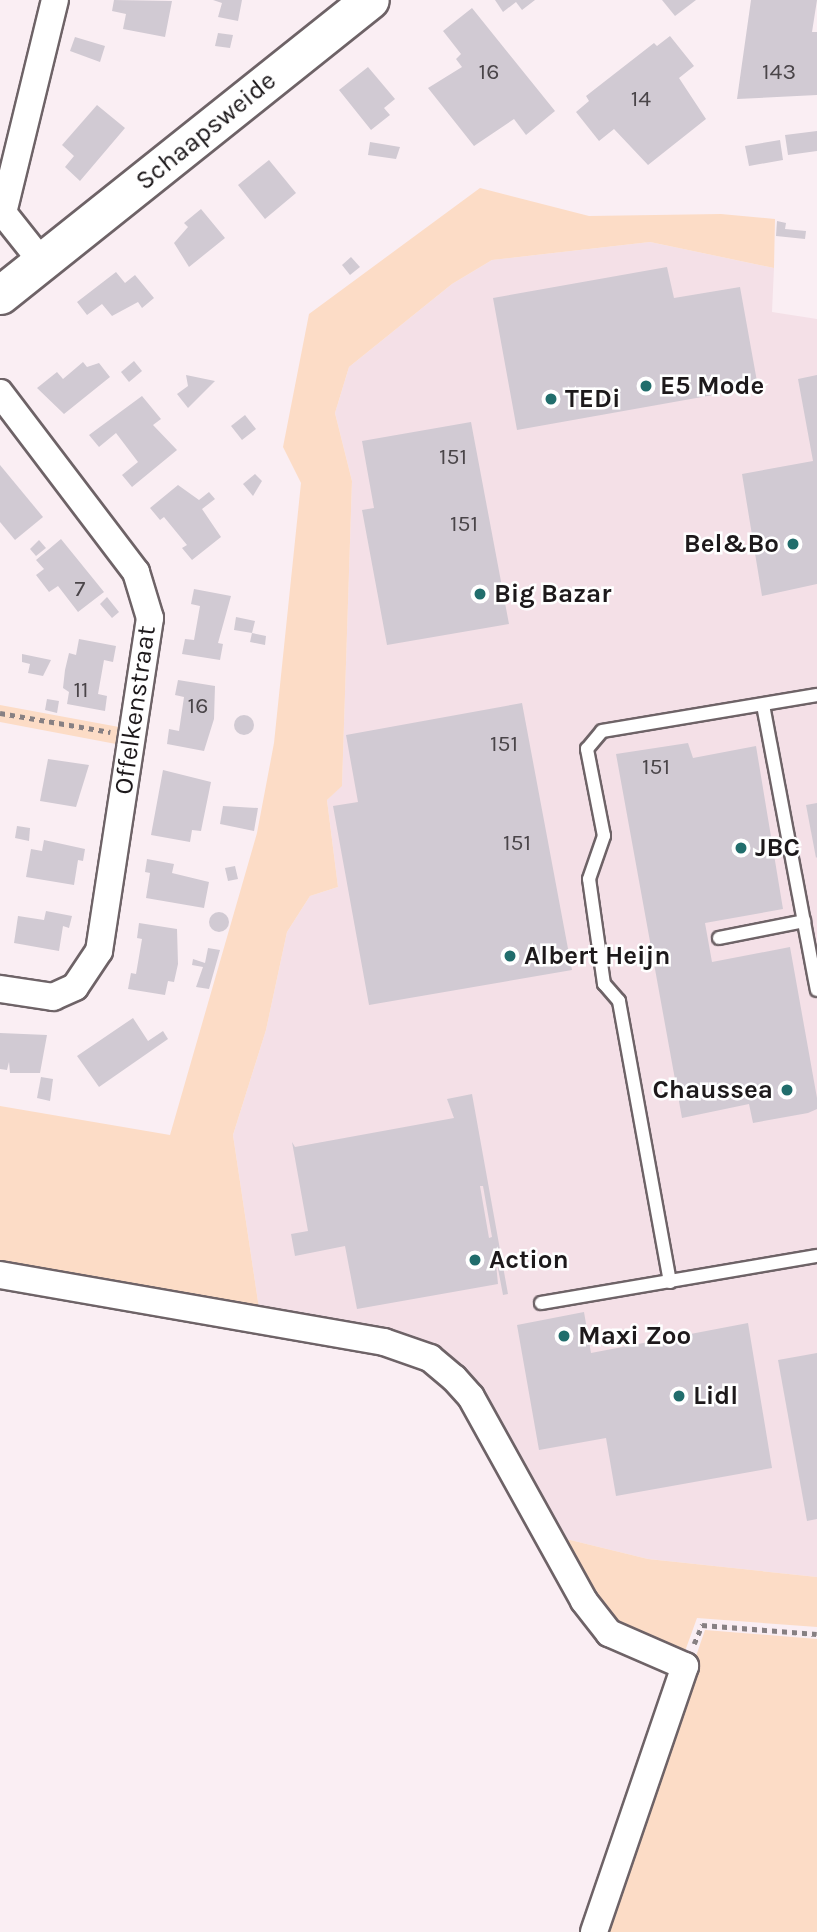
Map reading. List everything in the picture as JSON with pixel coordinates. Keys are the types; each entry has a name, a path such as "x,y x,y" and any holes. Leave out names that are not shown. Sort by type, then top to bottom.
{"street":[{"path":"42,262 1,213 55,0"},
{"name":"Schaapsweide","path":"0,295 370,0"},
{"name":"Offelkenstraat","path":"0,393 136,572 150,618 99,951 75,987 53,997 0,989"},
{"path":"0,1275 384,1342 430,1358 471,1397 584,1601 609,1633 685,1666 594,1932"}],"lane":[{"path":"670,1282 619,1001 604,984 589,879 604,836 587,749 602,731 817,695"},
{"path":"763,705 804,921 813,948 817,990"},
{"path":"719,938 804,921"},
{"path":"541,1303 817,1256"}],"path":[{"path":"0,713 133,736"},
{"path":"685,1666 702,1625 817,1634"}],"shaded area":[{"path":"480,188 589,216 721,214 775,219 774,268 650,242 492,260 452,284 349,367 335,413 352,481 342,786 327,800 338,887 310,896 287,932 266,1030 233,1135 260,1315 0,1270 0,1106 170,1135 257,833 274,743 301,483 283,447 309,314"},
{"path":"650,242 774,268 772,312 817,319 817,1577 648,1559 562,1538 456,1372 260,1315 233,1135 266,1030 287,932 310,896 338,887 327,800 342,785 352,481 335,413 349,367 452,284 492,260"},
{"path":"0,705 119,727 116,744 0,722"},
{"path":"562,1538 648,1559 817,1577 817,1627 697,1618 684,1654 614,1628"},
{"path":"705,1630 817,1639 817,1932 601,1932"}],"building":[{"path":"114,0 172,1 165,37 123,29 126,14 112,11"},
{"path":"213,0 242,0 238,21 218,17 222,3"},
{"path":"495,0 535,0 522,10 516,2 503,12"},
{"path":"662,0 696,0 675,16"},
{"path":"751,0 817,0 812,32 817,32 817,95 737,99"},
{"path":"472,8 555,111 526,135 514,119 474,146 428,88 462,67 456,59 461,54 443,31"},
{"path":"218,33 233,35 230,48 215,46"},
{"path":"670,36 694,66 679,78 706,119 648,165 614,129 599,141 576,112 589,101 586,96 654,43 657,46"},
{"path":"75,37 105,46 100,62 70,51"},
{"path":"368,67 395,99 384,108 390,115 371,130 339,90"},
{"path":"97,105 125,128 80,181 65,167 74,156 62,145"},
{"path":"817,131 817,151 788,155 785,135"},
{"path":"780,140 783,160 749,166 745,146"},
{"path":"370,142 400,147 396,159 368,155"},
{"path":"269,160 296,193 265,219 238,185"},
{"path":"201,209 225,238 189,267 174,243 188,227 184,223"},
{"path":"777,221 786,223 785,229 806,231 805,239 776,236"},
{"path":"351,257 360,267 350,275 342,265"},
{"path":"667,267 674,298 740,287 758,387 517,430 493,298"},
{"path":"116,272 125,283 135,275 154,298 142,308 138,302 112,316 102,304 87,315 77,302"},
{"path":"134,361 142,371 129,382 121,372"},
{"path":"83,362 87,367 99,363 110,377 64,414 37,388 57,372 63,379"},
{"path":"186,375 215,381 188,408 177,394 188,386"},
{"path":"817,375 817,584 762,596 742,474 813,461 798,379"},
{"path":"142,396 161,419 153,425 177,450 132,487 122,475 138,462 116,433 99,447 89,435"},
{"path":"245,415 256,429 242,440 231,426"},
{"path":"471,422 509,624 387,645 362,510 374,508 362,441"},
{"path":"0,465 43,517 15,540 0,522"},
{"path":"255,474 262,481 253,496 243,484"},
{"path":"178,485 199,500 209,492 215,499 202,509 221,537 192,560 182,548 187,545 164,517 160,520 150,508"},
{"path":"61,539 104,592 78,612 58,586 49,592 36,575 44,569 36,560"},
{"path":"39,540 46,548 36,556 30,549"},
{"path":"194,589 231,596 218,643 223,644 220,660 182,654 185,639 194,640 200,606 191,604"},
{"path":"107,597 119,612 112,618 100,604"},
{"path":"236,617 255,621 252,633 234,630"},
{"path":"252,633 266,636 265,645 250,642"},
{"path":"79,639 116,646 113,662 104,660 98,694 107,696 105,711 67,704 69,692 63,688 65,670 69,653 76,655"},
{"path":"22,654 51,660 43,676 28,673 30,664 22,662"},
{"path":"178,680 215,686 214,719 204,751 167,744 169,729 179,731 184,697 175,695"},
{"path":"47,699 59,701 57,713 45,710"},
{"path":"522,703 572,970 369,1005 333,806 358,802 346,735"},
{"path":"244,715 251,718 254,725 251,732 244,735 237,732 234,725 237,718"},
{"path":"688,743 693,758 756,746 783,909 705,923 712,962 790,947 817,1098 817,1109 808,1113 753,1123 749,1104 682,1118 616,754"},
{"path":"48,759 89,765 76,807 40,801"},
{"path":"163,770 211,782 201,831 192,830 190,842 151,835"},
{"path":"817,803 817,857 816,858 806,805"},
{"path":"223,806 258,808 254,831 220,824"},
{"path":"17,826 30,828 29,841 15,838"},
{"path":"44,840 85,849 83,861 78,860 74,885 26,877 31,849 42,851"},
{"path":"147,859 174,864 172,873 209,882 204,908 146,898 150,873 145,872"},
{"path":"235,866 238,879 228,881 225,868"},
{"path":"46,911 72,916 69,928 63,926 59,951 14,943 18,916 44,920"},
{"path":"219,912 226,915 229,922 226,929 219,932 212,929 209,922 212,915"},
{"path":"139,923 177,929 178,964 174,982 168,981 165,995 128,989 131,973 136,974 142,939 137,938"},
{"path":"208,948 220,950 209,989 196,987 203,967 192,965 193,959 205,963"},
{"path":"133,1018 148,1041 163,1031 168,1039 99,1087 77,1056"},
{"path":"0,1033 47,1035 40,1073 10,1073 9,1062 7,1070 0,1069"},
{"path":"41,1077 53,1079 50,1101 37,1098"},
{"path":"472,1094 508,1294 503,1295 495,1253 498,1284 357,1309 345,1246 295,1256 291,1234 308,1231 292,1142 295,1147 454,1118 447,1099","holes":["480,1186 483,1186 492,1237 489,1238"]},
{"name":"Lidl","path":"584,1312 591,1353 748,1323 772,1468 616,1496 606,1438 539,1450 517,1325"},
{"path":"817,1353 817,1519 807,1521 778,1360"}],"place":[{"name":"E5 Mode","path":"646,386"},
{"name":"TEDi","path":"551,399"},
{"name":"Bel&Bo","path":"793,544"},
{"name":"Big Bazar","path":"480,594"},
{"name":"JBC","path":"741,848"},
{"name":"Albert Heijn","path":"510,956"},
{"name":"Chaussea","path":"787,1090"},
{"name":"Action","path":"475,1260"},
{"name":"Maxi Zoo","path":"564,1336"},
{"name":"Lidl","path":"679,1396"}]}
